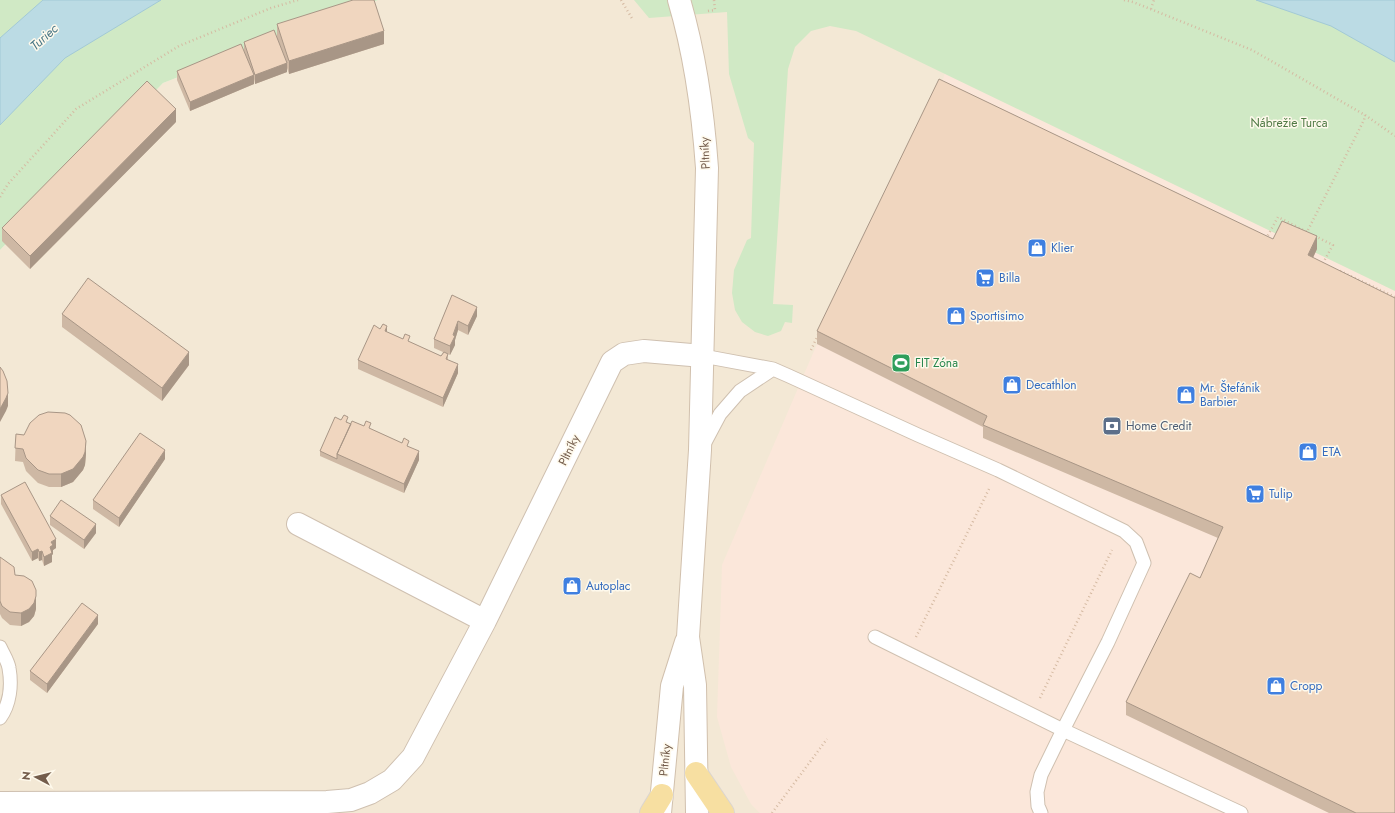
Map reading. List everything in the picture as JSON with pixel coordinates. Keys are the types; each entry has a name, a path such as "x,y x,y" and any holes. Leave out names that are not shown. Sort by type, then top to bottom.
{"main road":[{"path":"696,773 723,813"}],"street":[{"name":"Pltníky","path":"679,0 684,16 697,83 704,127 707,168 700,450 688,637 695,685 697,813"},
{"name":"Pltníky","path":"0,802 327,802 351,800 370,793 392,780 413,757 485,621 612,362 624,354 644,352 703,356"},
{"path":"298,524 485,621"},
{"name":"Pltníky","path":"657,807 672,686 688,637"}],"lane":[{"path":"703,356 772,369 998,470 1124,531 1136,542 1144,563 1108,642 1062,730 1041,775 1037,792 1038,806 1041,813"},
{"path":"700,450 720,414 740,391 772,369"},
{"path":"875,637 1062,730 1241,813"},
{"path":"0,647 9,667 10,690 5,711 0,718"}],"path":[{"path":"0,197 8,184 76,109 179,46 271,8 298,0"},
{"path":"621,0 633,20"},
{"path":"1124,0 1252,50 1365,115 1395,136"},
{"path":"1150,9 1154,0"},
{"path":"1307,232 1364,120 1365,115"},
{"path":"1260,234 1267,237 1278,216 1333,245 1323,263 1330,266"},
{"path":"1337,270 1395,297"},
{"path":"811,350 821,329"},
{"path":"908,654 998,470"},
{"path":"1032,714 1112,550"},
{"path":"772,813 827,739"}],"shaded area":[{"path":"378,0 786,0 1395,186 1395,813 0,813 0,250 163,83"},
{"path":"945,73 1395,291 1395,813 760,813 751,804 731,767 717,717 722,565 817,344 939,92"}],"green space":[{"path":"0,0 378,0 163,83 0,250"},
{"name":"Nábrežie Turca","path":"634,0 1395,0 1395,291 856,31 830,26 811,31 795,47 788,69 773,304 793,305 792,323 785,322 781,331 768,336 755,332 742,322 735,310 732,293 734,270 747,240 751,238 754,143 748,138 729,74 727,12 649,18"}],"water":[{"name":"Turiec","path":"43,0 161,0 65,58 0,125 0,38"},
{"path":"1256,0 1395,0 1395,62 1331,26"}],"building":[{"path":"353,0 374,0 384,31 289,61 277,24"},
{"path":"274,30 287,63 255,75 244,42"},
{"path":"241,44 254,75 190,102 177,71"},
{"name":"Tulip","path":"939,79 1273,239 1282,221 1317,236 1308,255 1395,298 1395,813 1356,813 1126,702 1190,573 1200,578 1223,527 983,425 987,416 817,331"},
{"path":"147,81 176,109 30,256 2,228"},
{"path":"88,278 189,352 162,388 62,314"},
{"path":"452,295 477,307 468,326 458,321 453,335 455,336 450,346 434,339"},
{"path":"383,324 387,326 385,331 403,339 405,334 410,336 408,341 441,356 444,352 448,354 446,359 458,364 443,398 358,360 374,325 380,329"},
{"path":"0,367 7,381 8,393 0,409"},
{"path":"48,412 65,413 70,415 81,425 86,441 83,457 73,469 61,474 49,474 38,470 26,458 23,449 15,448 16,434 24,435 30,423 39,415"},
{"path":"344,415 348,417 346,422 351,424 337,454 337,459 320,451 335,417 341,420"},
{"path":"352,421 364,426 366,421 371,423 369,428 402,443 404,438 409,441 407,446 419,451 404,484 337,454"},
{"path":"140,433 165,450 119,518 93,500"},
{"path":"25,482 56,539 51,542 53,545 50,547 52,553 44,557 42,551 39,552 38,549 32,552 1,495"},
{"path":"61,500 96,524 84,540 50,516"},
{"path":"0,557 14,567 15,575 24,576 32,581 36,590 34,603 29,609 21,613 10,612 2,606 0,601"},
{"path":"82,603 98,615 47,684 30,671"}],"place":[{"name":"Klier","path":"1037,248"},
{"name":"Billa","path":"985,278"},
{"name":"Sportisimo","path":"956,316"},
{"name":"FIT Zóna","path":"901,363"},
{"name":"Decathlon","path":"1012,385"},
{"name":"Mr. Štefánik Barbier","path":"1186,395"},
{"name":"Home Credit","path":"1112,426"},
{"name":"ETA","path":"1308,452"},
{"name":"Tulip","path":"1255,494"},
{"name":"Autoplac","path":"572,586"},
{"name":"Cropp","path":"1276,686"}]}
